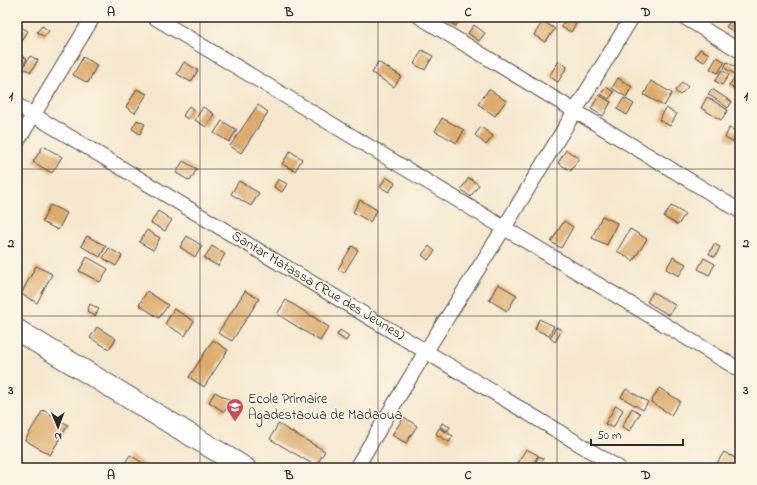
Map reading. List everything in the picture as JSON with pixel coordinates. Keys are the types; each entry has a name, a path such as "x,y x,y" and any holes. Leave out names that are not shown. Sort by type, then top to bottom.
{"highway":[{"path":"17,330 245,468"}],"street":[{"path":"17,142 93,17"},
{"path":"154,17 740,370"},
{"path":"420,17 740,211"},
{"path":"356,468 426,351 504,228 632,17"},
{"path":"684,17 740,51"},
{"name":"Santar Matassa (Rue des Jeunes)","path":"17,105 619,468"}],"building":[{"path":"441,17 453,17 459,21 456,26"},
{"path":"567,17 573,17 578,20 571,32 561,27"},
{"path":"733,17 740,17 740,25 735,32 726,27"},
{"path":"543,21 555,29 545,42 534,35"},
{"path":"474,25 485,33 479,41 468,33"},
{"path":"42,26 49,31 44,37 37,32"},
{"path":"21,27 28,31 23,40 17,37 17,33"},
{"path":"700,49 709,54 704,62 695,57"},
{"path":"422,50 433,56 425,70 414,64"},
{"path":"19,54 27,59 22,67 17,64 17,57"},
{"path":"30,56 38,60 31,72 23,68"},
{"path":"83,57 97,65 88,83 73,75"},
{"path":"717,57 725,62 718,73 710,69"},
{"path":"559,61 567,67 558,82 549,76"},
{"path":"184,62 198,70 191,82 177,74"},
{"path":"378,62 401,76 394,87 372,73"},
{"path":"727,62 739,69 735,74 724,68"},
{"path":"722,70 729,75 722,85 715,81"},
{"path":"740,70 740,93 729,85"},
{"path":"618,78 632,87 626,97 612,88"},
{"path":"651,81 672,93 664,106 644,95"},
{"path":"682,82 688,87 680,95 675,91"},
{"path":"606,87 614,92 609,99 601,94"},
{"path":"137,89 147,94 135,113 126,107"},
{"path":"489,89 506,101 495,116 478,104"},
{"path":"712,89 732,102 728,108 708,94"},
{"path":"599,95 611,102 603,116 591,109"},
{"path":"707,97 728,110 721,120 701,108"},
{"path":"624,98 634,104 627,115 617,109"},
{"path":"258,105 268,112 241,153 230,146"},
{"path":"189,106 194,110 188,119 183,116"},
{"path":"203,107 214,114 206,127 195,120"},
{"path":"666,108 677,114 670,126 659,120"},
{"path":"442,118 464,130 457,143 435,131"},
{"path":"137,120 145,124 140,134 132,129"},
{"path":"222,121 237,130 229,142 214,133"},
{"path":"481,127 493,136 486,145 475,135"},
{"path":"729,128 738,132 733,142 725,138"},
{"path":"43,146 62,157 52,173 33,162"},
{"path":"566,150 579,158 571,171 558,163"},
{"path":"290,151 302,159 295,171 282,164"},
{"path":"183,161 197,169 190,181 176,173"},
{"path":"386,177 395,183 389,192 380,187"},
{"path":"469,178 479,185 470,197 461,189"},
{"path":"278,179 287,184 282,192 274,187"},
{"path":"239,181 259,193 251,206 231,194"},
{"path":"360,200 377,210 370,222 353,212"},
{"path":"50,205 67,213 58,230 42,222"},
{"path":"671,206 685,214 678,225 664,217"},
{"path":"158,211 172,220 165,231 151,223"},
{"path":"602,216 617,223 607,245 592,238"},
{"path":"564,221 573,227 561,248 551,242"},
{"path":"630,229 647,239 633,261 617,251"},
{"path":"147,230 160,238 153,250 139,242"},
{"path":"87,236 106,246 100,257 81,246"},
{"path":"187,236 202,246 195,257 180,247"},
{"path":"714,244 720,247 715,257 709,254"},
{"path":"212,246 225,254 218,266 204,258"},
{"path":"352,246 358,250 344,273 338,269"},
{"path":"429,246 435,251 428,260 422,255"},
{"path":"109,248 122,256 116,266 103,258"},
{"path":"87,257 108,269 100,282 79,271"},
{"path":"673,257 686,264 679,276 666,269"},
{"path":"704,258 715,264 709,275 698,269"},
{"path":"36,266 52,274 37,303 21,294"},
{"path":"498,284 517,295 507,311 489,300"},
{"path":"147,291 168,305 159,318 139,305"},
{"path":"245,291 259,299 232,341 218,333"},
{"path":"653,292 675,305 669,315 647,302"},
{"path":"286,300 329,327 320,341 277,314"},
{"path":"90,304 99,309 95,316 87,311"},
{"path":"174,309 194,321 185,336 165,324"},
{"path":"539,319 554,326 549,336 535,329"},
{"path":"97,327 116,339 109,349 90,338"},
{"path":"556,327 562,330 555,342 550,338"},
{"path":"340,330 349,336 346,341 337,335"},
{"path":"213,340 228,350 204,387 189,377"},
{"path":"659,388 680,401 671,415 651,402"},
{"path":"626,389 648,402 643,410 621,397"},
{"path":"215,392 231,401 224,412 209,402"},
{"path":"616,405 623,410 613,428 605,424"},
{"path":"632,408 640,413 630,431 622,427"},
{"path":"43,410 68,425 50,455 25,440"},
{"path":"404,417 417,426 406,443 392,435"},
{"path":"442,423 450,427 447,431 440,427"},
{"path":"278,424 325,451 316,466 270,439"},
{"path":"439,428 453,436 449,442 436,434"},
{"path":"526,449 538,455 531,468 518,463"},
{"path":"724,452 739,460 734,468 726,468 717,463"},
{"path":"130,455 151,468 122,468"},
{"path":"539,456 544,459 540,464 536,461"}],"place":[{"name":"Ecole Primaire Agadestaoua de Madaoua","path":"235,422"}]}
